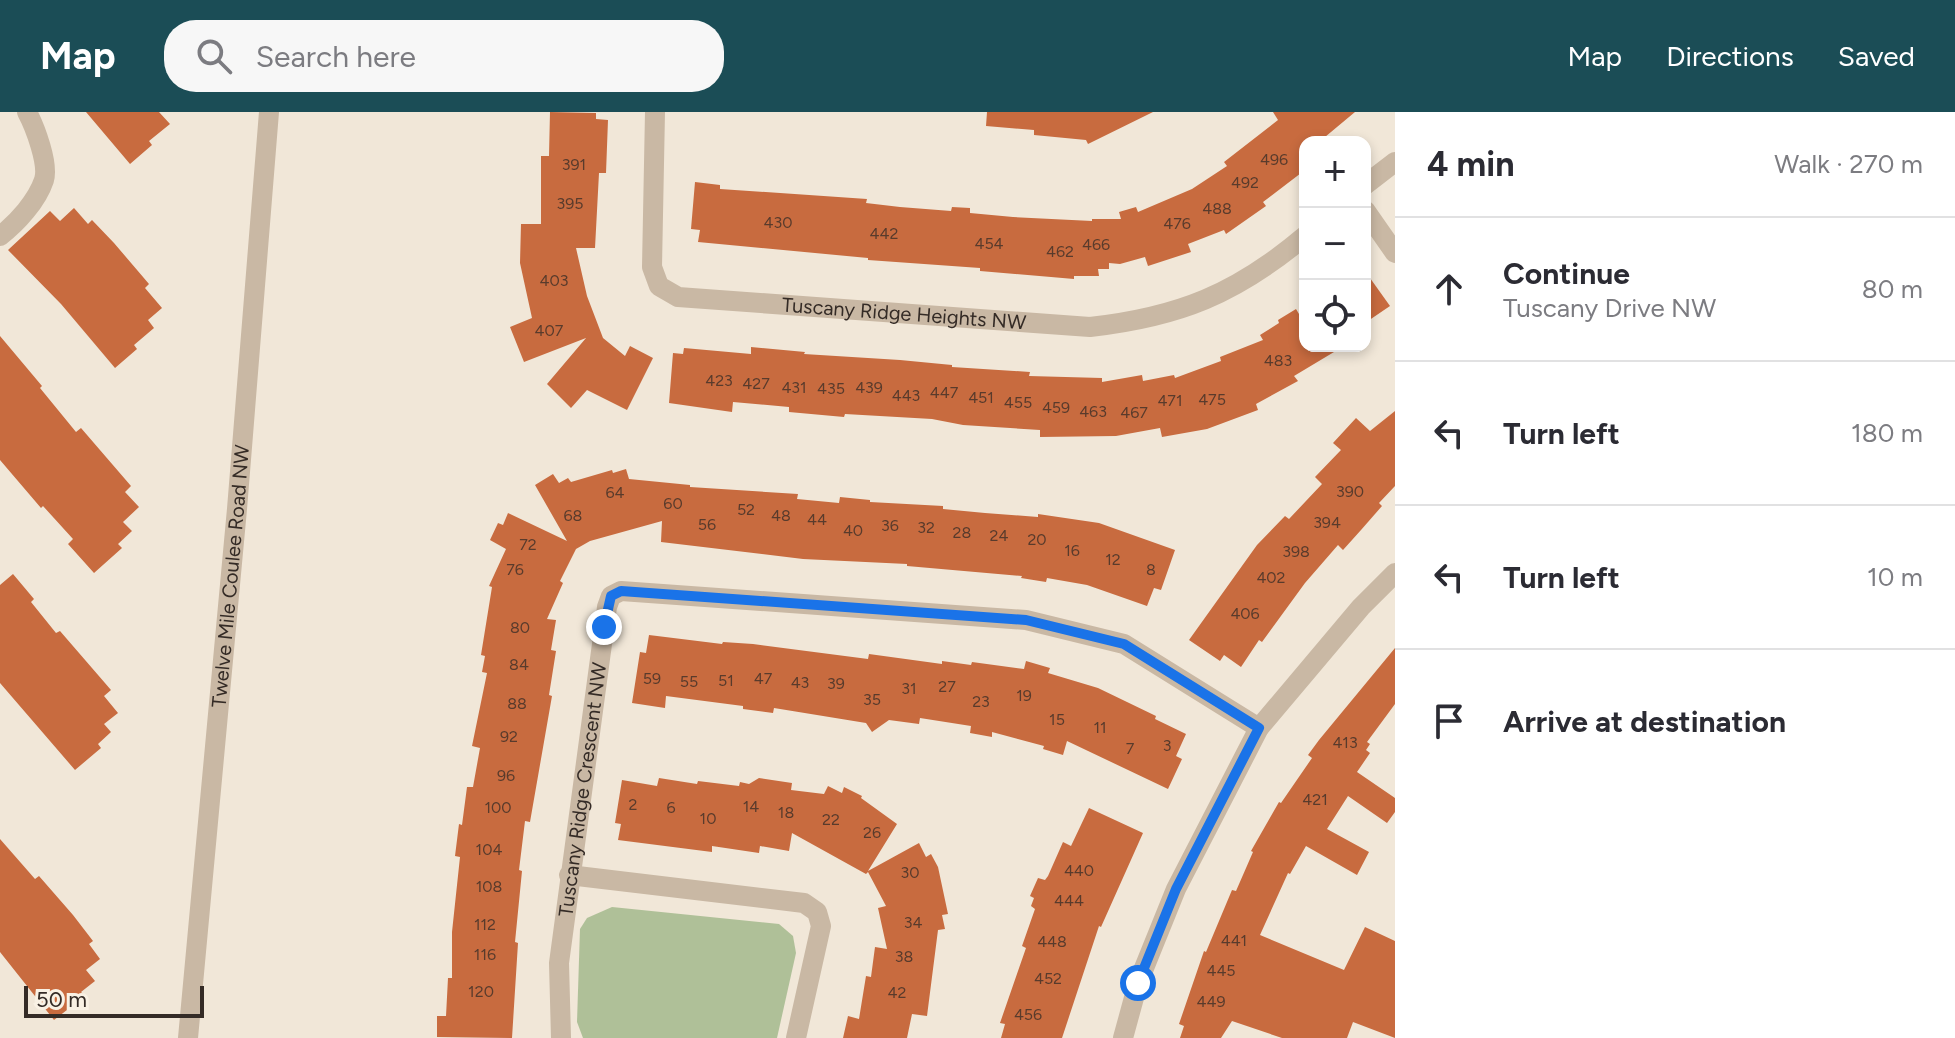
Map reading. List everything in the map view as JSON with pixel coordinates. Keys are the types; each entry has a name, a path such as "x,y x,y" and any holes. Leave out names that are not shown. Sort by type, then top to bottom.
{"street":[{"path":"0,236 34,199 45,178 40,141 27,112"},
{"name":"Twelve Mile Coulee Road NW","path":"188,1038 239,493 269,112"},
{"name":"Tuscany Ridge Heights NW","path":"655,112 652,267 659,286 678,297 1090,327 1136,322 1195,305 1247,280 1299,241"},
{"path":"1371,180 1395,162"},
{"path":"1371,219 1395,253"},
{"path":"1123,1038 1138,983 1176,889 1259,728 1361,607 1395,573"},
{"name":"Tuscany Ridge Crescent NW","path":"561,1038 559,963 569,875 607,607 611,596 621,591 1026,620 1124,644 1259,728"},
{"path":"569,875 804,903 817,912 821,926 796,1038"}],"green space":[{"path":"612,907 779,924 793,936 796,953 777,1038 583,1038 577,1022 580,929 587,918"}],"building":[{"path":"86,112 159,112 170,124 149,141 152,145 130,164"},
{"path":"550,112 596,113 596,119 608,120 606,173 599,173 595,248 576,248 587,296 603,338 625,356 630,346 653,358 627,410 587,390 571,408 547,384 586,338 524,362 510,327 532,318 520,263 521,224 541,224 541,156 549,156"},
{"path":"987,112 1153,112 1088,144 1086,140 1034,135 1034,130 986,126"},
{"path":"1273,112 1355,112 1326,136 1299,136 1299,175 1263,202 1266,206 1226,234 1224,230 1188,244 1191,252 1148,266 1145,257 1120,264 1109,263 1109,269 1098,269 1099,276 1074,276 1074,279 698,242 700,230 691,229 695,182 720,185 720,189 867,199 866,203 900,207 951,211 952,207 970,208 970,213 1013,217 1092,221 1121,219 1119,212 1136,207 1138,212 1192,189 1227,166 1224,162 1278,120"},
{"path":"74,208 88,224 92,220 114,243 149,284 145,288 162,308 148,320 154,328 134,345 137,349 115,368 61,304 8,250 50,211 60,221"},
{"path":"1371,279 1390,306 1371,319"},
{"path":"1296,309 1299,314 1299,352 1334,352 1294,376 1298,381 1256,404 1258,410 1207,429 1162,437 1160,428 1116,436 1040,437 1040,430 963,425 932,419 845,414 844,417 789,412 789,407 733,402 732,412 669,403 673,353 683,354 684,348 751,354 751,347 1030,372 1029,376 1102,378 1102,382 1142,375 1143,381 1174,375 1175,378 1221,361 1220,357 1263,340 1260,335 1279,323 1278,320"},
{"path":"0,336 76,432 81,428 131,486 125,492 139,507 123,522 132,531 118,544 122,548 94,573 68,544 73,539 43,506 41,508 0,460"},
{"path":"1395,411 1395,486 1379,503 1382,506 1343,550 1338,545 1305,583 1241,667 1224,655 1220,661 1189,640 1257,545 1285,516 1289,519 1322,484 1315,477 1341,450 1333,443 1356,418 1370,431"},
{"path":"626,469 629,479 690,487 798,494 797,499 839,503 840,497 985,513 1038,517 1038,514 1099,523 1175,550 1161,590 1154,588 1147,606 1087,585 1047,578 1046,582 1022,576 907,564 803,559 661,542 662,521 590,541 576,549 560,581 563,583 547,619 556,620 551,650 556,651 549,695 552,696 530,822 525,821 519,870 522,871 515,942 518,943 512,1038 437,1037 437,1016 446,1016 448,978 452,978 452,932 460,857 455,856 459,824 462,825 467,787 473,787 480,748 472,746 487,673 482,672 485,656 481,655 492,587 489,586 506,549 490,540 498,523 503,525 508,513 567,541 535,485 553,474 559,483 568,478 571,482"},
{"path":"13,574 56,633 60,631 111,690 104,696 118,713 104,724 111,732 98,744 101,748 75,770 0,683 0,585"},
{"path":"649,635 868,659 869,654 942,664 942,661 971,665 972,662 1024,669 1026,661 1050,668 1048,673 1098,688 1186,734 1176,756 1182,759 1168,789 1067,741 1063,755 1043,749 1044,746 992,732 992,737 970,733 971,726 920,718 919,724 889,720 872,732 866,723 774,708 773,713 666,696 665,708 632,703 640,652 646,653"},
{"path":"1395,648 1395,704 1367,742 1370,744 1366,750 1370,753 1357,772 1395,798 1395,812 1387,823 1348,796 1327,829 1369,852 1357,875 1306,846 1288,873 1260,935 1344,970 1365,927 1395,941 1395,1038 1353,1022 1347,1038 1282,1038 1232,1021 1221,1038 1180,1038 1184,1026 1179,1024 1204,951 1232,890 1236,891 1251,851 1279,802 1312,758 1308,755"},
{"path":"659,778 739,786 740,782 749,784 759,778 792,783 791,790 824,794 828,786 842,793 844,787 862,796 897,824 868,871 919,843 926,857 931,854 938,867 948,914 942,915 945,929 938,930 927,1016 912,1014 907,1038 843,1038 848,1016 859,1019 866,976 871,977 875,947 887,949 878,908 886,906 868,872 866,874 792,833 789,851 760,846 759,853 712,846 712,852 618,840 621,824 615,823 622,780 657,786"},
{"path":"1089,808 1143,833 1099,926 1062,1038 1001,1038 1005,1024 1000,1023 1026,948 1022,946 1035,909 1031,906 1034,898 1030,896 1038,878 1045,880 1048,876 1063,842 1071,846"},
{"path":"0,839 35,879 39,876 73,915 93,941 89,944 100,959 86,970 95,981 81,992 85,996 54,1020 0,952"}],"route":[{"path":"604,627 611,596 621,591 1026,620 1124,644 1259,728 1176,889 1138,983"}]}
